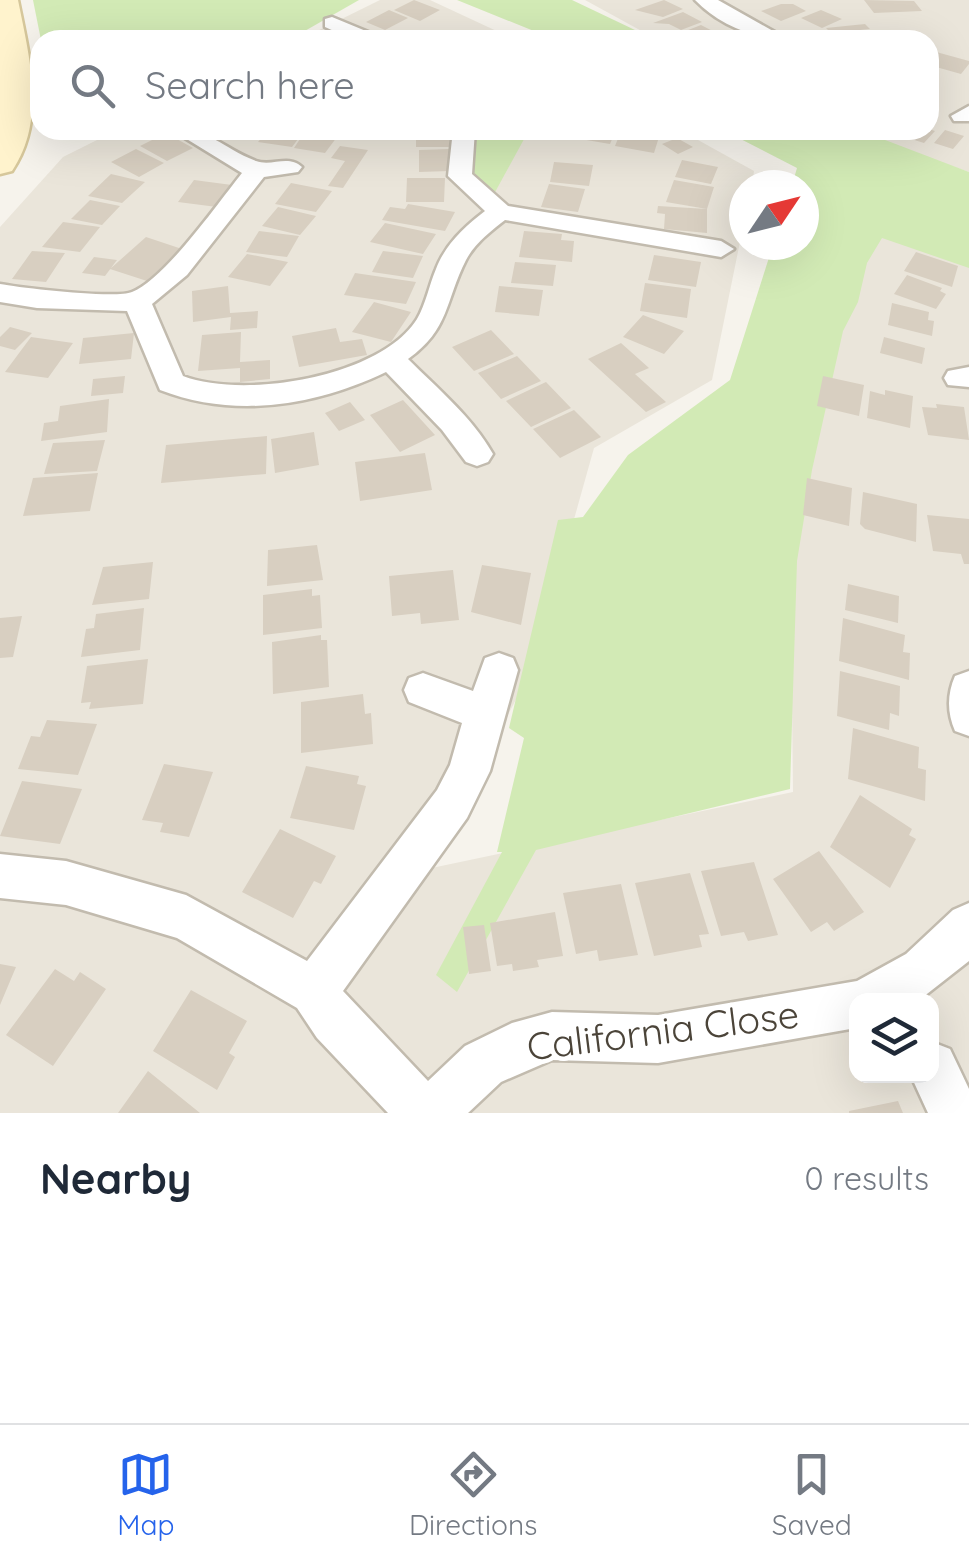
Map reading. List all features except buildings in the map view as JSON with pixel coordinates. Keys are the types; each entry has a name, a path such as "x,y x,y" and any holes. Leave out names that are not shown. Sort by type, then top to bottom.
{"street":[{"path":"0,164 17,122 20,100 4,0"},
{"path":"26,0 32,30"},
{"path":"704,0 768,30"},
{"path":"331,23 347,30"},
{"path":"0,200 21,173 35,140"},
{"path":"201,140 256,170 290,167"},
{"path":"463,140 460,176 500,212 721,248"},
{"path":"0,293 66,301 137,302 178,269 256,170"},
{"path":"137,302 171,383 198,395 307,389 346,380 390,359 410,344 432,317 460,249 500,212"},
{"path":"390,359 454,422 477,454"},
{"path":"314,991 452,804 469,771 499,670"},
{"path":"969,688 969,718"},
{"path":"423,690 485,713"},
{"path":"0,876 66,883 186,918 314,991 334,1021 423,1113"},
{"name":"California Close","path":"886,993 922,973 951,949 969,926"},
{"name":"California Close","path":"431,1113 483,1064 512,1048 552,1036 658,1040 849,1005"},
{"path":"939,1082 954,1113"}],"shaded area":[{"path":"380,0 430,0 494,30 319,30"},
{"path":"585,0 969,0 969,172 876,140 939,140 939,30 640,30"},
{"path":"97,140 698,140 752,170 729,170 729,260 736,260 712,380 594,448 532,669 427,869 793,792 790,520 845,222 969,267 969,1113 0,1113 0,227 63,157"}],"green space":[{"path":"33,0 359,0 306,30 39,30"},
{"path":"457,0 572,0 635,30 531,30"},
{"path":"463,140 524,140 488,205 458,179"},
{"path":"742,140 885,140 969,172 969,268 882,238 867,263 858,302 843,331 812,470 797,561 790,789 536,850 457,992 436,975 502,852 497,852 524,738 509,728 558,520 583,517 628,455 730,380 768,260 819,260 819,170 796,170"}]}
